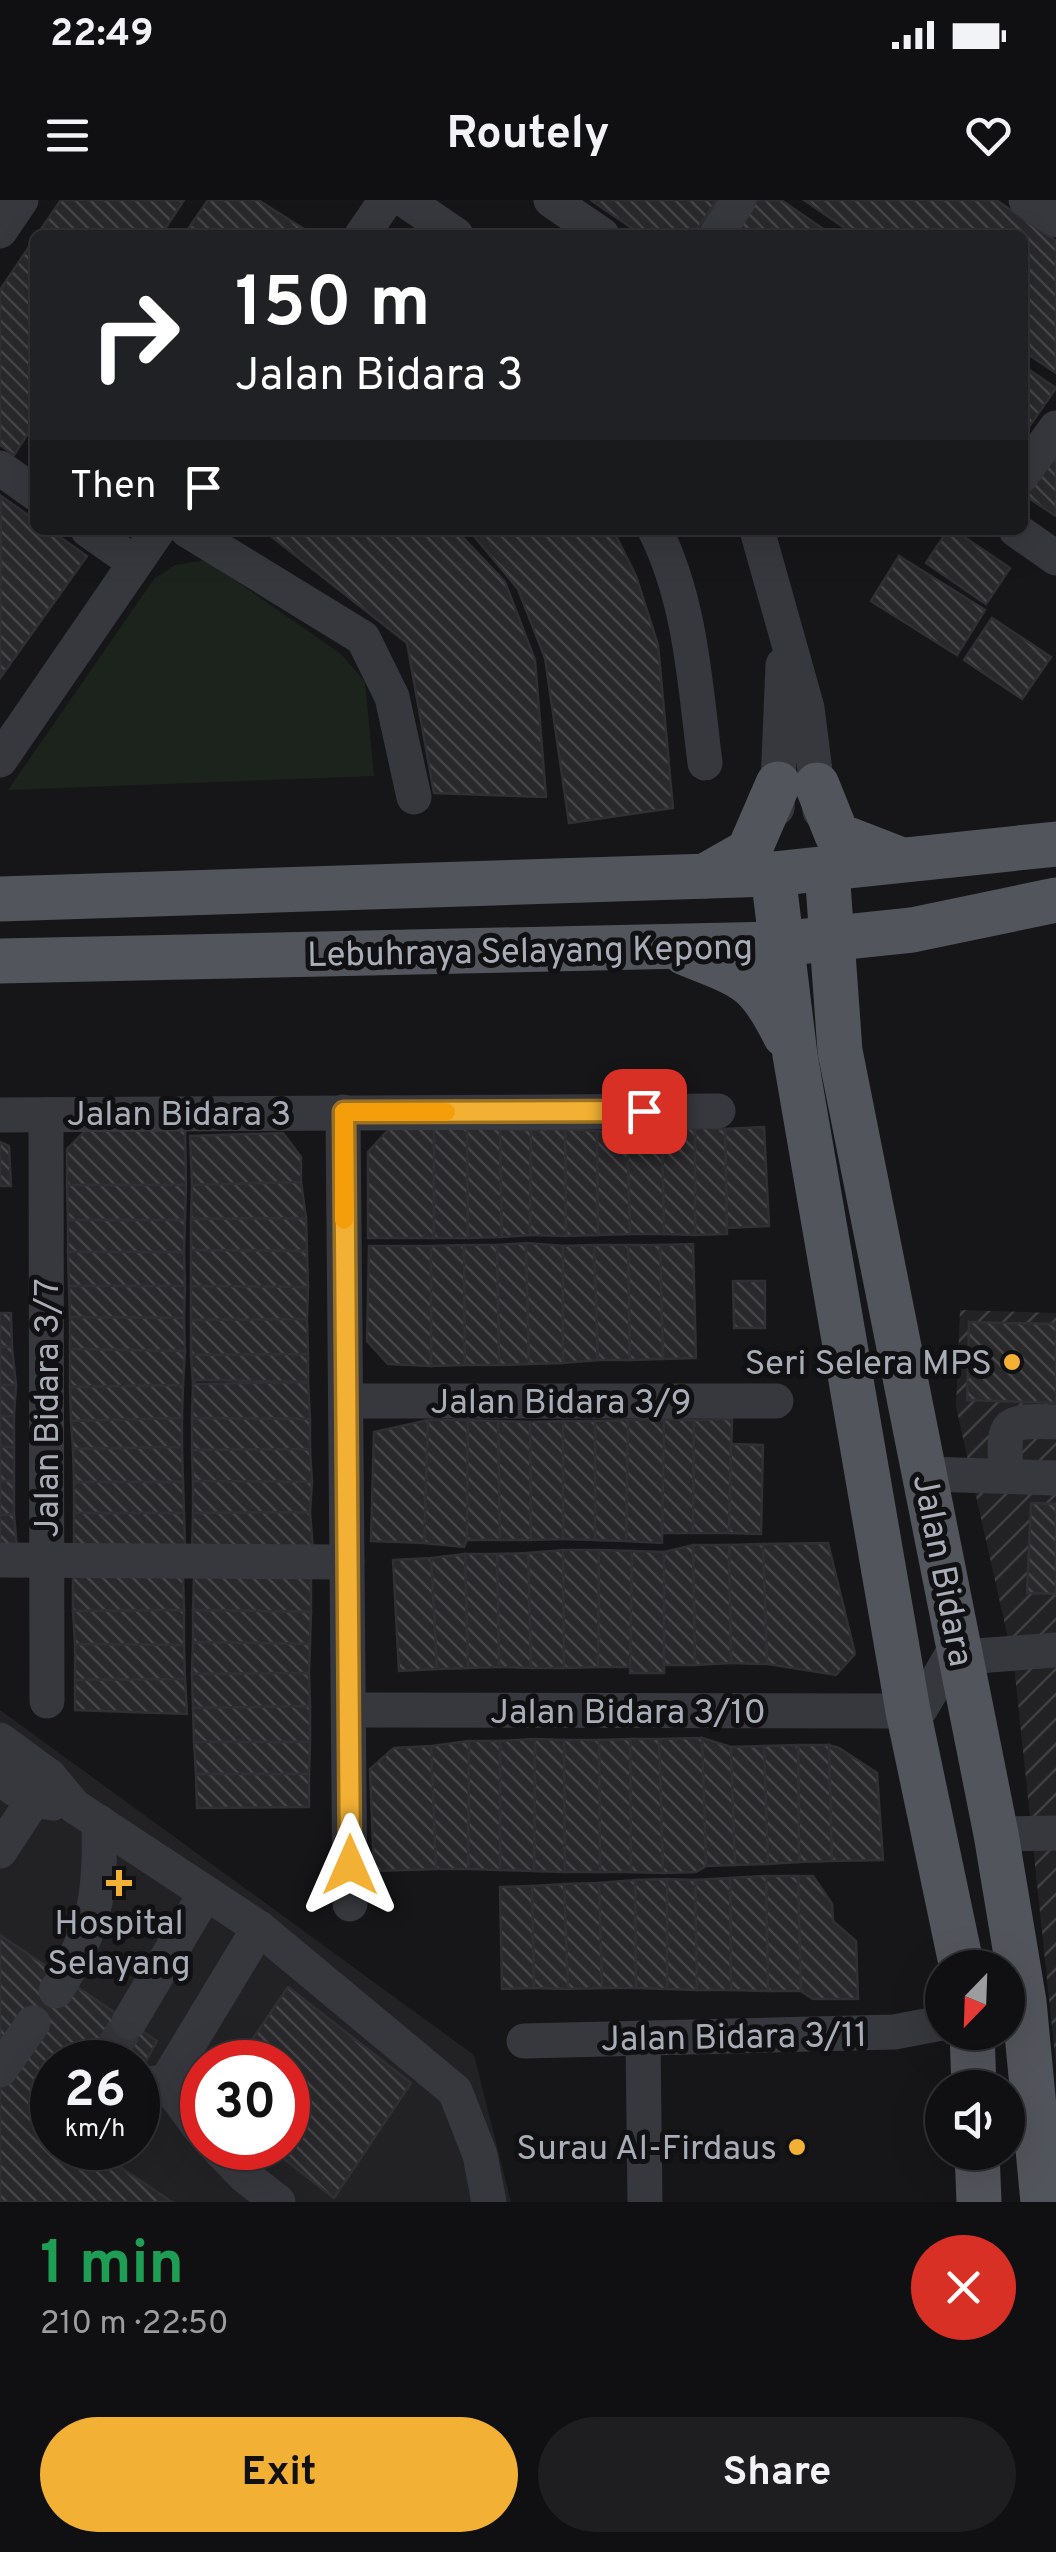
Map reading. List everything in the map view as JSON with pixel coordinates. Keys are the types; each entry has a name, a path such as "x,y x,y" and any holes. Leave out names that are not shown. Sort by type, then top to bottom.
{"main road":[{"path":"704,876 749,851 798,784 837,835 906,862"},
{"name":"Lebuhraya Selayang Kepong","path":"0,900 773,874 1056,844"},
{"name":"Jalan Bidara","path":"826,870 840,1052 1029,2003 1047,2184"},
{"name":"Jalan Bidara","path":"773,874 794,1055 908,1711 958,1950"},
{"name":"Lebuhraya Selayang Kepong","path":"0,961 779,944 912,930 1056,900"},
{"path":"840,1052 852,998 864,975 912,930"},
{"path":"674,948 755,986 768,1000 794,1055"},
{"path":"978,2170 979,2202"}],"street":[{"path":"0,231 21,200"},
{"path":"365,230 386,200"},
{"path":"405,200 449,230"},
{"path":"551,200 595,230"},
{"path":"719,230 740,200"},
{"path":"1026,200 1056,220"},
{"path":"1028,467 1056,428"},
{"path":"0,468 30,489"},
{"path":"95,535 135,563"},
{"path":"0,760 155,535"},
{"path":"195,535 362,638 392,697 414,798"},
{"path":"658,535 674,567 687,622 705,763"},
{"path":"757,535 784,634 798,784 826,870"},
{"path":"1023,535 1056,558"},
{"path":"773,874 798,784"},
{"name":"Jalan Bidara 3","path":"0,1115 718,1111"},
{"path":"344,1112 350,1904"},
{"name":"Jalan Bidara 3/7","path":"46,1114 47,1702"},
{"name":"Jalan Bidara 3/9","path":"346,1401 776,1401"},
{"path":"1006,1476 1004,1435 1009,1426 1022,1420 1056,1422"},
{"path":"926,1474 1056,1478"},
{"path":"0,1560 347,1562"},
{"path":"908,1711 921,1708 950,1658 1056,1650"},
{"name":"Jalan Bidara 3/10","path":"348,1710 908,1711"},
{"path":"0,1740 40,1788"},
{"path":"0,1779 40,1788 86,1814 258,1928 455,2092 480,2155 490,2202"},
{"path":"0,1852 40,1788"},
{"path":"56,1991 80,1954 94,1917 100,1876 86,1814"},
{"path":"996,1834 1056,1833"},
{"path":"129,2022 205,1894"},
{"path":"160,2071 258,1928"},
{"path":"0,2070 33,2022"},
{"name":"Jalan Bidara 3/11","path":"524,2041 894,2032 925,2026"},
{"path":"643,2038 645,2202"},
{"path":"160,2091 180,2110"},
{"path":"239,2170 278,2202"}],"shaded area":[{"path":"206,560 341,654 365,682 374,776 8,790 154,579 175,565"},
{"path":"960,1310 1056,1313 1056,2065 1014,1665 956,1407"},
{"name":"Hospital Selayang","path":"0,1710 474,2055 511,2202 0,2202"}],"building":[{"path":"61,200 184,200 164,230 40,230"},
{"path":"208,200 258,200 306,230 187,230"},
{"path":"591,200 717,200 696,230 635,230"},
{"path":"754,200 781,200 825,230 734,230"},
{"path":"804,200 996,200 1056,241 1056,373 1028,354 1028,230 848,230"},
{"path":"30,245 30,431 14,455 0,445 0,290"},
{"path":"1028,369 1056,388 1028,428"},
{"path":"1056,442 1056,516 1028,498 1028,485"},
{"path":"1,496 30,516 30,535 57,535 87,556 0,678"},
{"path":"269,535 461,535 505,582 535,660 546,797 434,793 407,643"},
{"path":"473,535 616,535 636,576 658,645 673,808 569,823 545,658 518,589"},
{"path":"945,535 961,535 1010,568 986,604 926,563"},
{"path":"899,556 985,610 957,655 871,601"},
{"path":"992,618 1051,657 1022,699 964,660"},
{"path":"94,1122 185,1122 186,1185 67,1185 67,1149"},
{"path":"392,1126 434,1127 434,1238 368,1238 368,1152"},
{"path":"434,1127 467,1128 468,1238 434,1238"},
{"path":"764,1127 769,1226 727,1228 725,1129"},
{"path":"467,1128 500,1129 502,1237 468,1238"},
{"path":"695,1128 725,1129 727,1234 695,1235"},
{"path":"695,1128 695,1235 664,1234 662,1129"},
{"path":"500,1129 531,1130 530,1235 502,1237"},
{"path":"565,1129 597,1131 598,1235 566,1236"},
{"path":"565,1129 566,1236 530,1235 531,1130"},
{"path":"662,1129 664,1234 630,1234 627,1131"},
{"path":"597,1131 627,1131 630,1234 598,1235"},
{"path":"283,1133 301,1157 301,1182 192,1185 190,1136"},
{"path":"0,1142 9,1146 11,1186 0,1186"},
{"path":"301,1182 306,1218 191,1219 192,1185"},
{"path":"67,1185 186,1185 185,1220 68,1220"},
{"path":"306,1218 307,1251 191,1250 191,1219"},
{"path":"68,1220 185,1220 184,1252 68,1252"},
{"path":"526,1243 529,1364 499,1365 497,1245"},
{"path":"526,1243 563,1246 563,1363 529,1364"},
{"path":"693,1244 696,1358 663,1359 660,1245"},
{"path":"464,1245 465,1365 431,1366 431,1246"},
{"path":"464,1245 497,1245 499,1365 465,1365"},
{"path":"594,1245 598,1360 563,1363 563,1246"},
{"path":"594,1245 628,1245 630,1360 598,1360"},
{"path":"628,1245 660,1245 663,1359 630,1360"},
{"path":"369,1246 431,1246 431,1366 388,1364 367,1341"},
{"path":"191,1250 307,1251 308,1287 191,1286"},
{"path":"68,1252 184,1252 185,1286 69,1286"},
{"path":"733,1281 765,1281 765,1328 734,1328"},
{"path":"69,1286 185,1286 184,1318 70,1317"},
{"path":"191,1286 308,1287 307,1319 191,1320"},
{"path":"0,1313 11,1313 12,1347 0,1347"},
{"path":"70,1317 184,1318 185,1351 70,1349"},
{"path":"307,1319 308,1354 191,1355 191,1320"},
{"name":"Seri Selera MPS","path":"969,1322 1056,1324 1056,1403 967,1400"},
{"path":"0,1347 12,1347 16,1385 0,1385"},
{"path":"70,1349 185,1351 183,1385 70,1387"},
{"path":"308,1354 308,1382 196,1380 193,1384 191,1355"},
{"path":"308,1382 310,1419 192,1418 193,1384"},
{"path":"0,1385 16,1385 14,1416 0,1416"},
{"path":"183,1385 182,1418 71,1421 70,1387"},
{"path":"0,1416 14,1416 14,1447 0,1447"},
{"path":"182,1418 182,1447 73,1449 71,1421"},
{"path":"192,1418 310,1419 310,1449 192,1450"},
{"path":"664,1419 694,1420 693,1533 662,1533"},
{"path":"664,1419 662,1543 626,1541 628,1420"},
{"path":"732,1419 729,1533 693,1533 694,1420"},
{"path":"428,1420 468,1420 464,1547 424,1543"},
{"path":"428,1420 424,1543 371,1541 374,1432"},
{"path":"468,1420 498,1421 500,1540 467,1540"},
{"path":"628,1420 626,1541 595,1540 595,1421"},
{"path":"498,1421 530,1422 531,1540 500,1540"},
{"path":"563,1421 595,1421 595,1540 563,1539"},
{"path":"563,1421 563,1539 531,1540 530,1422"},
{"path":"731,1444 763,1445 761,1534 729,1533"},
{"path":"0,1447 14,1447 14,1481 0,1481"},
{"path":"182,1447 183,1482 74,1482 73,1449"},
{"path":"310,1449 312,1482 193,1481 192,1450"},
{"path":"0,1481 14,1481 14,1514 0,1515"},
{"path":"193,1481 312,1482 310,1512 193,1513"},
{"path":"74,1482 183,1482 184,1513 74,1513"},
{"path":"1031,1503 1056,1504 1056,1594 1027,1593"},
{"path":"310,1512 313,1550 192,1549 193,1513"},
{"path":"74,1513 184,1513 185,1548 74,1546"},
{"path":"14,1514 17,1549 0,1549 0,1515"},
{"path":"828,1543 855,1654 836,1675 767,1664 763,1544"},
{"path":"763,1544 767,1664 731,1663 729,1545"},
{"path":"693,1545 729,1545 731,1663 695,1665"},
{"path":"693,1545 695,1665 663,1665 664,1552"},
{"path":"563,1550 599,1550 598,1667 564,1668"},
{"path":"563,1550 564,1668 531,1668 528,1553"},
{"path":"599,1550 632,1551 631,1667 598,1667"},
{"path":"632,1551 664,1552 664,1673 630,1673"},
{"path":"528,1553 531,1668 499,1667 497,1554"},
{"path":"465,1554 497,1554 499,1667 468,1668"},
{"path":"465,1554 468,1668 437,1669 431,1558"},
{"path":"431,1558 437,1669 399,1671 393,1560"},
{"path":"194,1573 311,1575 311,1612 193,1610"},
{"path":"183,1575 184,1610 73,1611 73,1576"},
{"path":"184,1610 184,1645 75,1644 73,1611"},
{"path":"193,1610 311,1612 310,1644 193,1642"},
{"path":"193,1642 310,1644 309,1673 192,1674"},
{"path":"75,1644 184,1645 185,1679 75,1680"},
{"path":"309,1673 310,1706 193,1708 192,1674"},
{"path":"185,1679 187,1714 75,1710 75,1680"},
{"path":"310,1706 310,1742 194,1742 193,1708"},
{"path":"702,1738 731,1747 735,1865 706,1866"},
{"path":"702,1738 706,1866 696,1872 663,1873 659,1739"},
{"path":"535,1739 564,1740 565,1872 534,1871"},
{"path":"535,1739 534,1871 500,1870 500,1741"},
{"path":"630,1739 659,1739 663,1873 631,1872"},
{"path":"630,1739 631,1872 600,1872 599,1740"},
{"path":"564,1740 599,1740 600,1872 565,1872"},
{"path":"469,1741 500,1741 500,1870 468,1869"},
{"path":"469,1741 468,1869 436,1869 431,1746"},
{"path":"194,1742 310,1742 309,1774 196,1774"},
{"path":"798,1745 829,1745 832,1861 799,1862"},
{"path":"798,1745 799,1862 768,1864 764,1746"},
{"path":"829,1745 877,1773 883,1860 832,1861"},
{"path":"431,1746 436,1869 374,1871 370,1769 394,1748"},
{"path":"764,1746 768,1864 735,1865 731,1747"},
{"path":"196,1774 309,1774 309,1807 197,1808"},
{"path":"766,1876 798,1876 801,1991 768,1991"},
{"path":"766,1876 768,1991 731,1990 730,1878"},
{"path":"798,1876 813,1876 832,1904 833,1921 856,1941 858,1999 813,1999 801,1991"},
{"path":"730,1878 731,1990 697,1990 695,1880"},
{"path":"667,1879 695,1880 697,1990 667,1989"},
{"path":"667,1879 667,1989 636,1988 635,1880"},
{"path":"635,1880 636,1988 602,1988 599,1883"},
{"path":"599,1883 602,1988 568,1989 564,1884"},
{"path":"564,1884 568,1989 534,1988 532,1886"},
{"path":"532,1886 534,1988 502,1989 500,1887"},
{"path":"0,1935 156,2040 30,2040 30,2170 125,2170 172,2202 0,2202"},
{"path":"288,1987 411,2083 334,2198 298,2170 310,2170 310,2040 252,2040"}],"tunnel":[{"path":"118,2040 129,2022"}],"slow traffic":[{"path":"344,1220 344,1112 446,1112"}],"place":[{"name":"Seri Selera MPS","path":"1012,1362"},
{"name":"Hospital Selayang","path":"119,1883"},
{"name":"Surau Al-Firdaus","path":"797,2147"}],"route":[{"path":"350,1865 344,1112 644,1111"}]}
